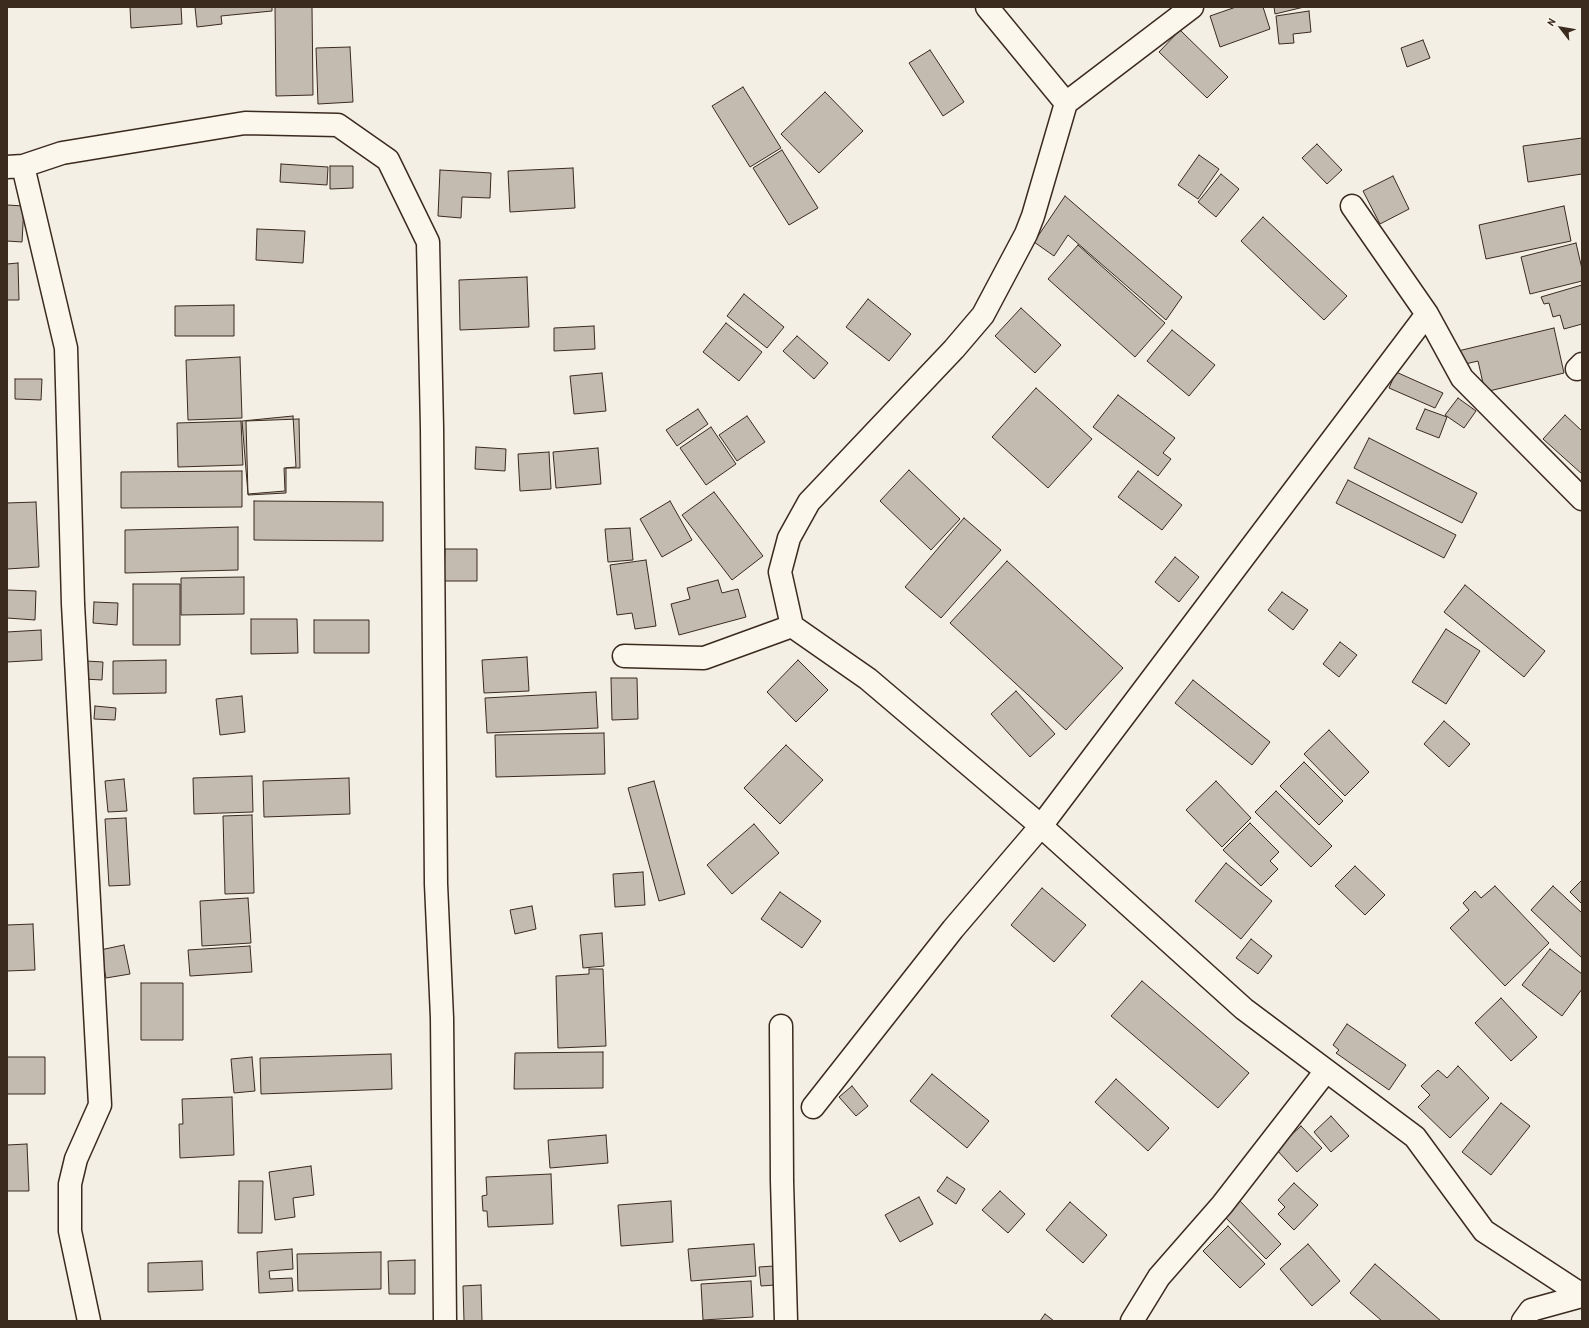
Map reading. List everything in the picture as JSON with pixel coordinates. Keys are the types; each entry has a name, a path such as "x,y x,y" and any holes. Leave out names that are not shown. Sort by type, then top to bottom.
{"street":[{"path":"987,7 1066,103"},
{"path":"1192,7 1066,103 1033,216 1026,234 983,315 954,349 809,502 789,538 780,572 792,626 868,679 1041,826 1244,1010 1415,1137 1484,1231 1582,1295"},
{"path":"89,1321 70,1232 70,1184 76,1159 100,1105 73,604 66,348 15,167 62,153 245,123 338,125 388,160 428,242 432,421 436,884 442,1018 445,1321"},
{"path":"1352,206 1427,314 1462,378 1582,499"},
{"path":"813,1107 953,929 1041,826 1427,314"},
{"path":"624,656 704,658 792,626"},
{"path":"781,1026 782,1181 786,1321"},
{"path":"1132,1321 1159,1277 1222,1205 1326,1071"},
{"path":"1523,1321 1531,1310 1582,1295"}],"building":[{"path":"130,7 181,7 182,24 131,28"},
{"path":"195,7 272,7 272,11 221,16 222,24 197,27"},
{"path":"275,7 312,7 313,95 276,96"},
{"path":"1236,7 1263,7 1270,29 1220,47 1210,16"},
{"path":"1274,7 1304,7 1275,14"},
{"path":"1309,11 1311,32 1293,34 1294,43 1279,44 1276,16"},
{"path":"1180,30 1228,77 1207,98 1159,52"},
{"path":"1423,40 1430,58 1407,67 1401,48"},
{"path":"350,47 353,102 318,104 316,48"},
{"path":"930,50 964,102 943,116 909,63"},
{"path":"743,87 781,148 750,167 712,106"},
{"path":"825,92 863,131 819,173 781,134"},
{"path":"1582,138 1582,174 1528,182 1523,146"},
{"path":"1317,144 1342,170 1327,184 1302,158"},
{"path":"782,150 818,208 789,225 753,168"},
{"path":"1199,155 1219,169 1198,199 1178,185"},
{"path":"281,164 328,167 327,185 280,182"},
{"path":"330,166 353,166 353,188 330,189"},
{"path":"573,168 575,208 510,212 508,171"},
{"path":"440,170 491,173 490,198 462,197 461,218 438,216"},
{"path":"1221,174 1239,189 1216,217 1198,202"},
{"path":"1393,176 1409,209 1380,224 1363,191"},
{"path":"1065,196 1182,297 1166,320 1068,235 1054,256 1034,242"},
{"path":"7,205 24,206 22,242 7,241"},
{"path":"1564,206 1571,241 1486,259 1479,225"},
{"path":"1263,217 1347,296 1324,320 1241,241"},
{"path":"257,229 305,231 303,263 256,260"},
{"path":"1576,243 1582,269 1582,281 1530,294 1521,257"},
{"path":"1078,245 1165,323 1135,357 1048,279"},
{"path":"18,263 19,300 7,300 7,264"},
{"path":"527,277 529,327 460,330 459,280"},
{"path":"1582,285 1582,324 1564,329 1560,315 1553,317 1549,303 1544,304 1541,297"},
{"path":"744,294 784,327 767,348 727,316"},
{"path":"868,299 911,334 889,361 846,327"},
{"path":"234,305 234,336 175,336 175,306"},
{"path":"1021,308 1061,345 1035,373 995,336"},
{"path":"726,323 762,352 739,381 703,352"},
{"path":"594,326 595,349 554,351 554,328"},
{"path":"1554,328 1564,373 1485,392 1478,361 1461,365 1458,351"},
{"path":"1172,330 1215,365 1189,396 1147,361"},
{"path":"797,336 828,363 814,379 783,351"},
{"path":"240,357 242,418 188,420 186,360"},
{"path":"1396,372 1443,393 1435,408 1389,388"},
{"path":"602,373 606,411 574,414 570,376"},
{"path":"15,379 42,379 41,400 15,399"},
{"path":"1036,388 1092,439 1048,488 992,437"},
{"path":"1118,395 1175,438 1163,453 1171,459 1158,476 1093,427"},
{"path":"1458,398 1476,411 1464,428 1445,415"},
{"path":"698,409 708,424 677,446 666,430"},
{"path":"1425,409 1447,417 1439,438 1416,429"},
{"path":"1565,415 1582,431 1582,474 1543,439"},
{"path":"293,416 296,467 284,468 285,491 248,494 242,421"},
{"path":"747,416 765,442 737,461 719,435"},
{"path":"299,419 300,468 286,468 286,493 248,495 246,421"},
{"path":"241,421 243,465 178,467 177,423"},
{"path":"711,427 736,464 706,485 680,448"},
{"path":"1369,438 1477,493 1462,523 1354,468"},
{"path":"476,447 506,449 505,471 475,469"},
{"path":"598,448 601,484 556,488 553,452"},
{"path":"549,452 551,489 520,491 518,454"},
{"path":"909,470 960,519 931,550 880,501"},
{"path":"242,471 242,507 121,508 121,472"},
{"path":"1138,471 1182,505 1162,530 1118,497"},
{"path":"1348,480 1456,535 1444,558 1336,503"},
{"path":"714,492 763,556 732,580 682,515"},
{"path":"254,501 383,502 383,541 254,540"},
{"path":"670,501 692,540 662,557 640,519"},
{"path":"36,502 39,567 7,569 7,503"},
{"path":"964,518 1001,550 941,618 905,587"},
{"path":"238,527 238,570 125,573 125,530"},
{"path":"630,528 633,560 608,562 605,529"},
{"path":"445,549 477,549 477,581 444,581"},
{"path":"1175,557 1199,577 1179,602 1155,582"},
{"path":"646,560 656,626 635,629 632,613 617,615 610,565"},
{"path":"1007,561 1123,668 1066,730 950,623"},
{"path":"244,577 244,614 181,615 181,578"},
{"path":"718,580 722,593 738,589 746,617 679,635 671,604 690,599 687,588"},
{"path":"133,584 180,584 180,645 133,645"},
{"path":"1465,585 1545,651 1524,677 1444,612"},
{"path":"7,590 36,591 35,620 7,618"},
{"path":"1282,592 1308,610 1293,630 1268,610"},
{"path":"94,602 118,603 117,625 93,623"},
{"path":"251,619 297,619 298,653 251,654"},
{"path":"314,620 369,620 369,653 314,653"},
{"path":"1446,629 1480,651 1446,704 1412,682"},
{"path":"41,630 42,660 7,662 7,632"},
{"path":"1340,642 1357,655 1339,677 1323,664"},
{"path":"527,657 529,691 484,693 482,660"},
{"path":"166,660 166,693 113,694 113,661"},
{"path":"798,660 828,690 796,722 767,692"},
{"path":"86,661 103,662 102,680 84,679"},
{"path":"611,678 637,678 638,719 612,720"},
{"path":"1193,680 1270,742 1252,765 1175,703"},
{"path":"1016,691 1055,734 1030,757 991,714"},
{"path":"596,692 598,728 487,733 485,698"},
{"path":"242,696 245,732 220,735 216,699"},
{"path":"95,706 116,708 115,720 94,719"},
{"path":"1444,721 1470,744 1449,767 1424,744"},
{"path":"1329,730 1369,772 1345,796 1304,754"},
{"path":"604,733 605,774 496,777 495,735"},
{"path":"786,745 823,780 780,824 744,788"},
{"path":"1304,762 1343,801 1319,825 1280,786"},
{"path":"252,776 253,812 194,814 193,778"},
{"path":"349,778 350,814 264,817 263,781"},
{"path":"124,779 127,811 108,812 105,781"},
{"path":"654,781 685,894 659,901 628,788"},
{"path":"1216,781 1251,818 1222,847 1186,810"},
{"path":"1276,791 1332,846 1311,867 1255,812"},
{"path":"252,815 254,893 225,894 223,816"},
{"path":"126,818 130,885 109,886 105,819"},
{"path":"1250,823 1279,852 1270,861 1278,869 1261,886 1223,850"},
{"path":"754,824 779,853 732,894 707,865"},
{"path":"1226,863 1272,901 1241,939 1195,901"},
{"path":"1355,866 1385,895 1365,915 1335,886"},
{"path":"643,872 645,905 615,907 613,874"},
{"path":"1582,880 1582,904 1570,892"},
{"path":"1495,886 1549,943 1505,986 1450,928 1469,910 1463,903 1475,891 1481,898"},
{"path":"1553,886 1582,913 1582,958 1531,910"},
{"path":"1042,888 1086,925 1054,962 1011,925"},
{"path":"780,892 821,921 802,948 761,919"},
{"path":"248,898 251,943 202,946 200,901"},
{"path":"532,906 536,929 515,934 510,910"},
{"path":"33,924 35,970 7,971 7,925"},
{"path":"602,933 604,966 583,968 580,935"},
{"path":"1251,939 1272,956 1258,974 1236,958"},
{"path":"124,945 130,974 106,978 100,950"},
{"path":"250,946 252,972 190,976 188,950"},
{"path":"1550,949 1582,974 1582,989 1562,1016 1522,985"},
{"path":"589,969 603,969 606,1046 558,1048 556,976 589,974"},
{"path":"1142,981 1249,1073 1218,1108 1111,1016"},
{"path":"141,983 183,983 183,1040 141,1040"},
{"path":"1501,998 1537,1037 1511,1061 1475,1023"},
{"path":"1347,1024 1406,1065 1389,1090 1336,1053 1339,1050 1333,1045"},
{"path":"603,1052 603,1088 514,1089 515,1053"},
{"path":"391,1054 392,1089 261,1094 260,1058"},
{"path":"7,1057 45,1057 45,1094 7,1094"},
{"path":"252,1057 255,1091 234,1093 231,1059"},
{"path":"1458,1066 1489,1098 1450,1138 1418,1107 1430,1095 1421,1086 1438,1070 1447,1078"},
{"path":"932,1074 989,1121 967,1148 910,1101"},
{"path":"1116,1079 1169,1128 1148,1151 1095,1102"},
{"path":"852,1086 868,1106 856,1116 839,1097"},
{"path":"232,1097 234,1155 180,1158 179,1124 183,1124 182,1099"},
{"path":"1501,1103 1530,1126 1491,1175 1462,1152"},
{"path":"1331,1116 1349,1136 1331,1152 1314,1132"},
{"path":"1301,1126 1322,1148 1297,1172 1276,1149"},
{"path":"606,1135 608,1163 550,1168 548,1140"},
{"path":"27,1144 29,1191 7,1191 7,1145"},
{"path":"311,1166 314,1195 293,1198 295,1217 275,1220 269,1172"},
{"path":"551,1174 553,1224 488,1227 487,1211 483,1211 482,1196 487,1195 486,1177"},
{"path":"947,1177 965,1189 956,1204 937,1191"},
{"path":"239,1181 263,1181 262,1233 238,1233"},
{"path":"1294,1183 1318,1205 1294,1230 1278,1214 1285,1207 1278,1200"},
{"path":"1000,1191 1025,1214 1008,1233 982,1210"},
{"path":"919,1197 933,1224 900,1242 885,1215"},
{"path":"671,1201 673,1242 621,1246 618,1205"},
{"path":"1240,1201 1281,1244 1266,1259 1224,1216"},
{"path":"1070,1202 1107,1235 1083,1263 1046,1230"},
{"path":"1228,1226 1265,1264 1240,1288 1203,1251"},
{"path":"754,1244 756,1276 691,1281 688,1249"},
{"path":"1308,1244 1340,1281 1312,1306 1280,1269"},
{"path":"292,1249 293,1269 269,1271 270,1279 292,1278 293,1291 259,1293 257,1252"},
{"path":"381,1252 381,1289 298,1291 297,1254"},
{"path":"415,1260 415,1294 389,1294 388,1261"},
{"path":"202,1261 203,1290 148,1292 148,1263"},
{"path":"1375,1264 1441,1321 1382,1321 1350,1293"},
{"path":"774,1266 775,1285 761,1286 759,1267"},
{"path":"751,1281 753,1317 703,1320 701,1284"},
{"path":"481,1285 482,1321 464,1321 463,1286"},
{"path":"1045,1314 1054,1321 1040,1321"}]}
